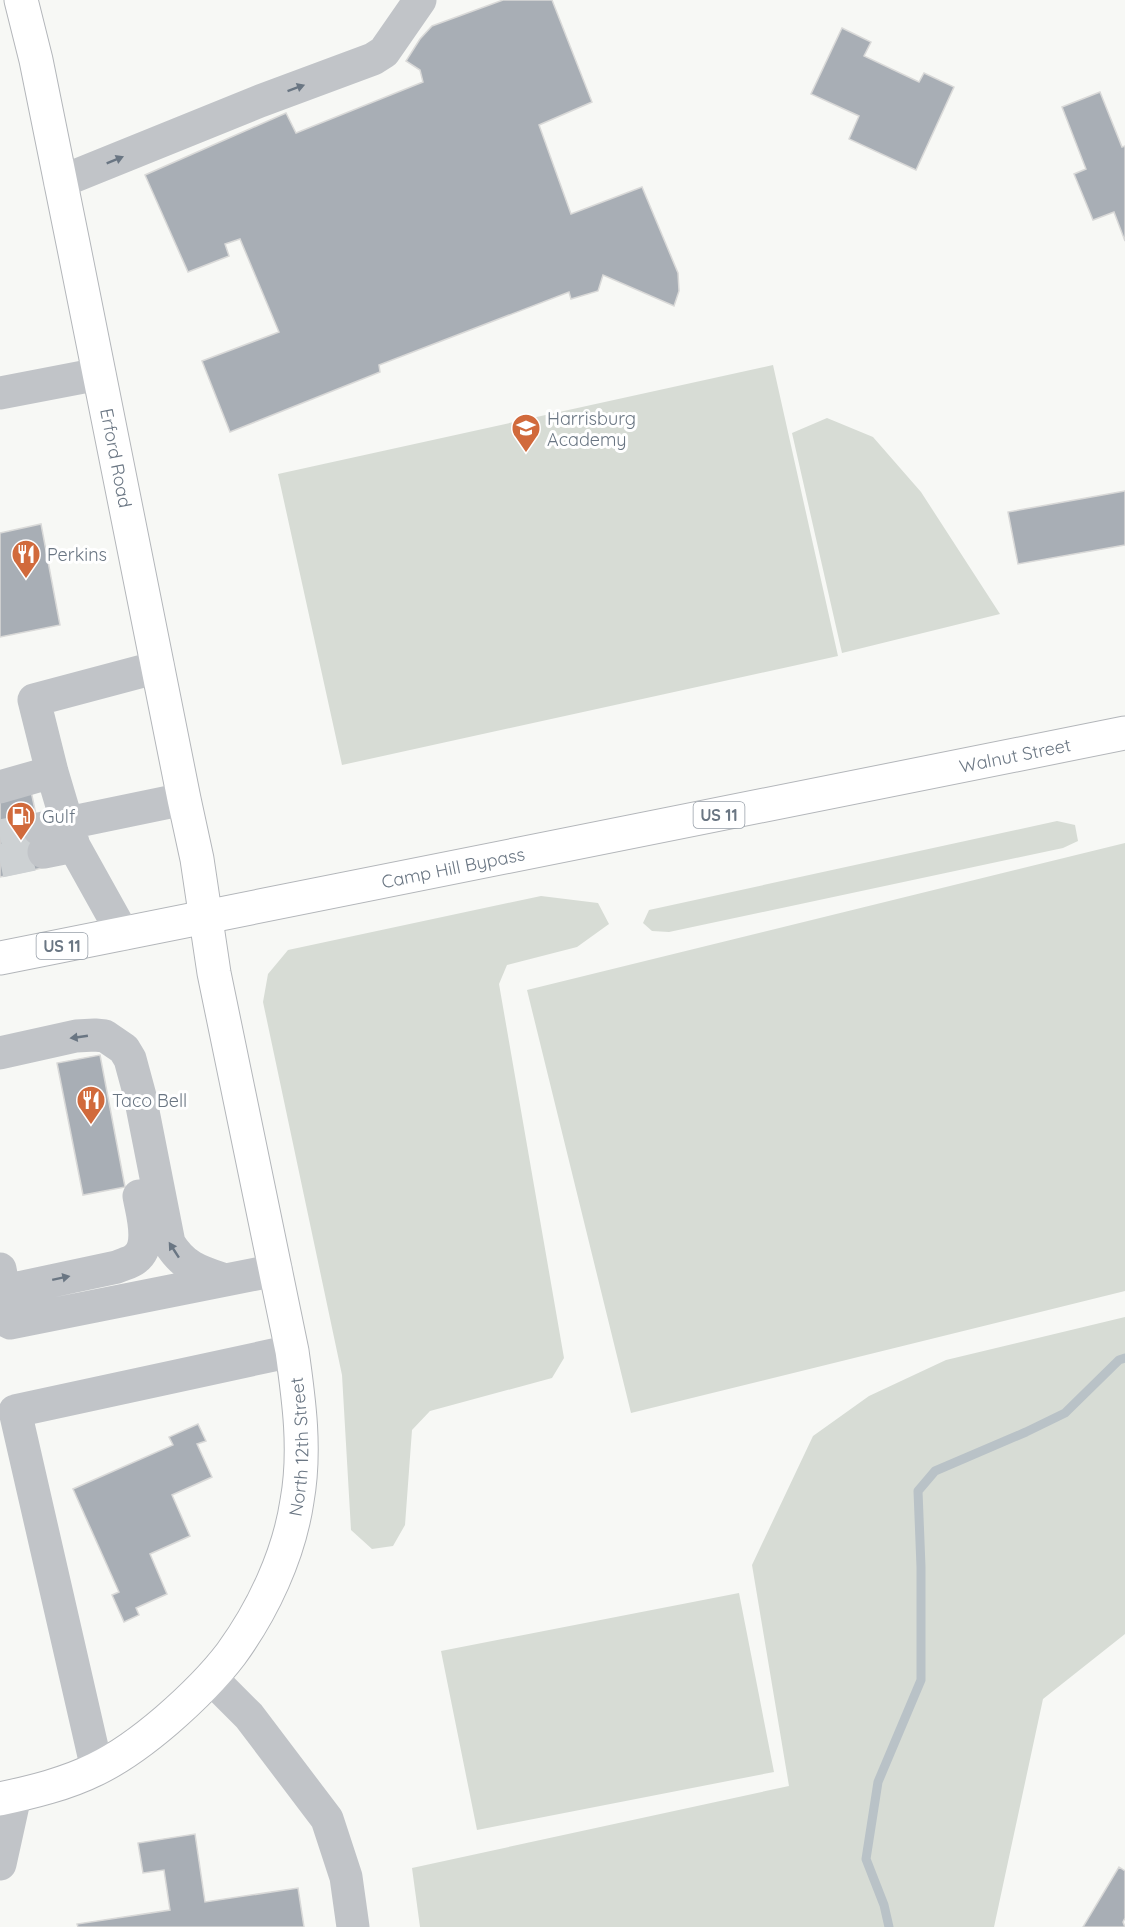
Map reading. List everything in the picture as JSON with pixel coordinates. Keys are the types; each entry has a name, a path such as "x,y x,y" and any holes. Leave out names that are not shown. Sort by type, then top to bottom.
{"main road":[{"name":"Erford Road","path":"21,0 36,60 197,859 206,916"},
{"name":"Walnut Street","path":"906,778 1125,733"},
{"name":"Camp Hill Bypass","path":"0,958 906,778"},
{"name":"North 12th Street","path":"8,1797 63,1782 97,1769 154,1731 211,1678 231,1654 252,1621 282,1560 298,1499 301,1450 299,1407 292,1351 214,973 206,916"}],"lane":[{"path":"60,182 260,101 373,59 384,52 420,0"},
{"path":"0,393 99,374"},
{"path":"123,934 56,838 52,772 34,700 158,667"},
{"path":"0,787 52,772"},
{"path":"56,838 184,799"},
{"path":"0,1053 76,1036 105,1036 124,1049 134,1072 169,1243 178,1258 195,1270 222,1280"},
{"path":"114,1041 120,1067 121,1103 143,1218 144,1247 134,1261 117,1266 2,1280 10,1323 276,1270"},
{"path":"97,1769 15,1412 292,1351"},
{"path":"211,1678 249,1716 327,1819 346,1877 353,1927"},
{"path":"0,1864 8,1797"}],"shaded area":[{"path":"773,365 838,656 342,765 278,474"},
{"path":"827,418 873,437 921,492 1000,614 842,653 792,433"},
{"path":"1057,821 1075,825 1078,841 1063,848 669,932 652,931 643,923 649,910"},
{"path":"1125,843 1125,1291 631,1413 527,990"},
{"path":"541,896 598,903 609,924 577,947 507,965 499,984 564,1358 552,1378 430,1411 412,1430 405,1525 393,1546 372,1549 351,1530 342,1375 263,1002 268,974 288,950"},
{"path":"1125,1317 1125,1634 1043,1699 994,1927 420,1927 412,1868 789,1786 752,1565 813,1436 869,1396 946,1360"},
{"path":"739,1593 774,1772 477,1830 441,1651"}],"building":[{"path":"503,0 552,0 592,102 539,125 571,214 642,187 678,273 679,291 674,306 603,275 598,291 571,299 569,292 379,365 380,372 230,432 202,361 279,332 240,239 225,244 229,256 188,272 145,175 286,113 296,133 423,82 420,70 406,61 420,39 432,26"},
{"path":"842,28 871,42 864,56 919,82 924,73 954,87 916,170 849,139 859,116 811,94"},
{"path":"1100,92 1122,147 1125,146 1125,241 1114,212 1093,220 1074,174 1086,169 1062,107"},
{"path":"1125,491 1125,545 1018,564 1008,512"},
{"name":"Perkins","path":"41,524 60,625 0,637 0,533"},
{"name":"Gulf","path":"31,791 47,867 0,877 0,797"},
{"name":"Taco Bell","path":"100,1055 125,1187 83,1195 57,1063"},
{"path":"198,1424 206,1441 197,1444 212,1477 172,1495 190,1536 150,1554 167,1594 136,1608 139,1615 124,1622 112,1595 119,1592 73,1489 173,1445 169,1437"},
{"path":"195,1834 205,1902 298,1888 304,1927 78,1927 77,1924 170,1910 164,1870 143,1873 138,1843"},
{"path":"1119,1867 1125,1871 1125,1918 1123,1922 1125,1927 1083,1927"}],"waterway":[{"path":"889,1927 884,1905 866,1859 878,1782 921,1680 918,1491 935,1471 1065,1413 1119,1360 1125,1358"}],"tunnel":[{"path":"0,836 39,829"},
{"path":"0,861 44,852"}],"place":[{"name":"Harrisburg Academy","path":"526,454"},
{"name":"Perkins","path":"26,580"},
{"name":"Gulf","path":"21,842"},
{"name":"Taco Bell","path":"91,1126"}]}
